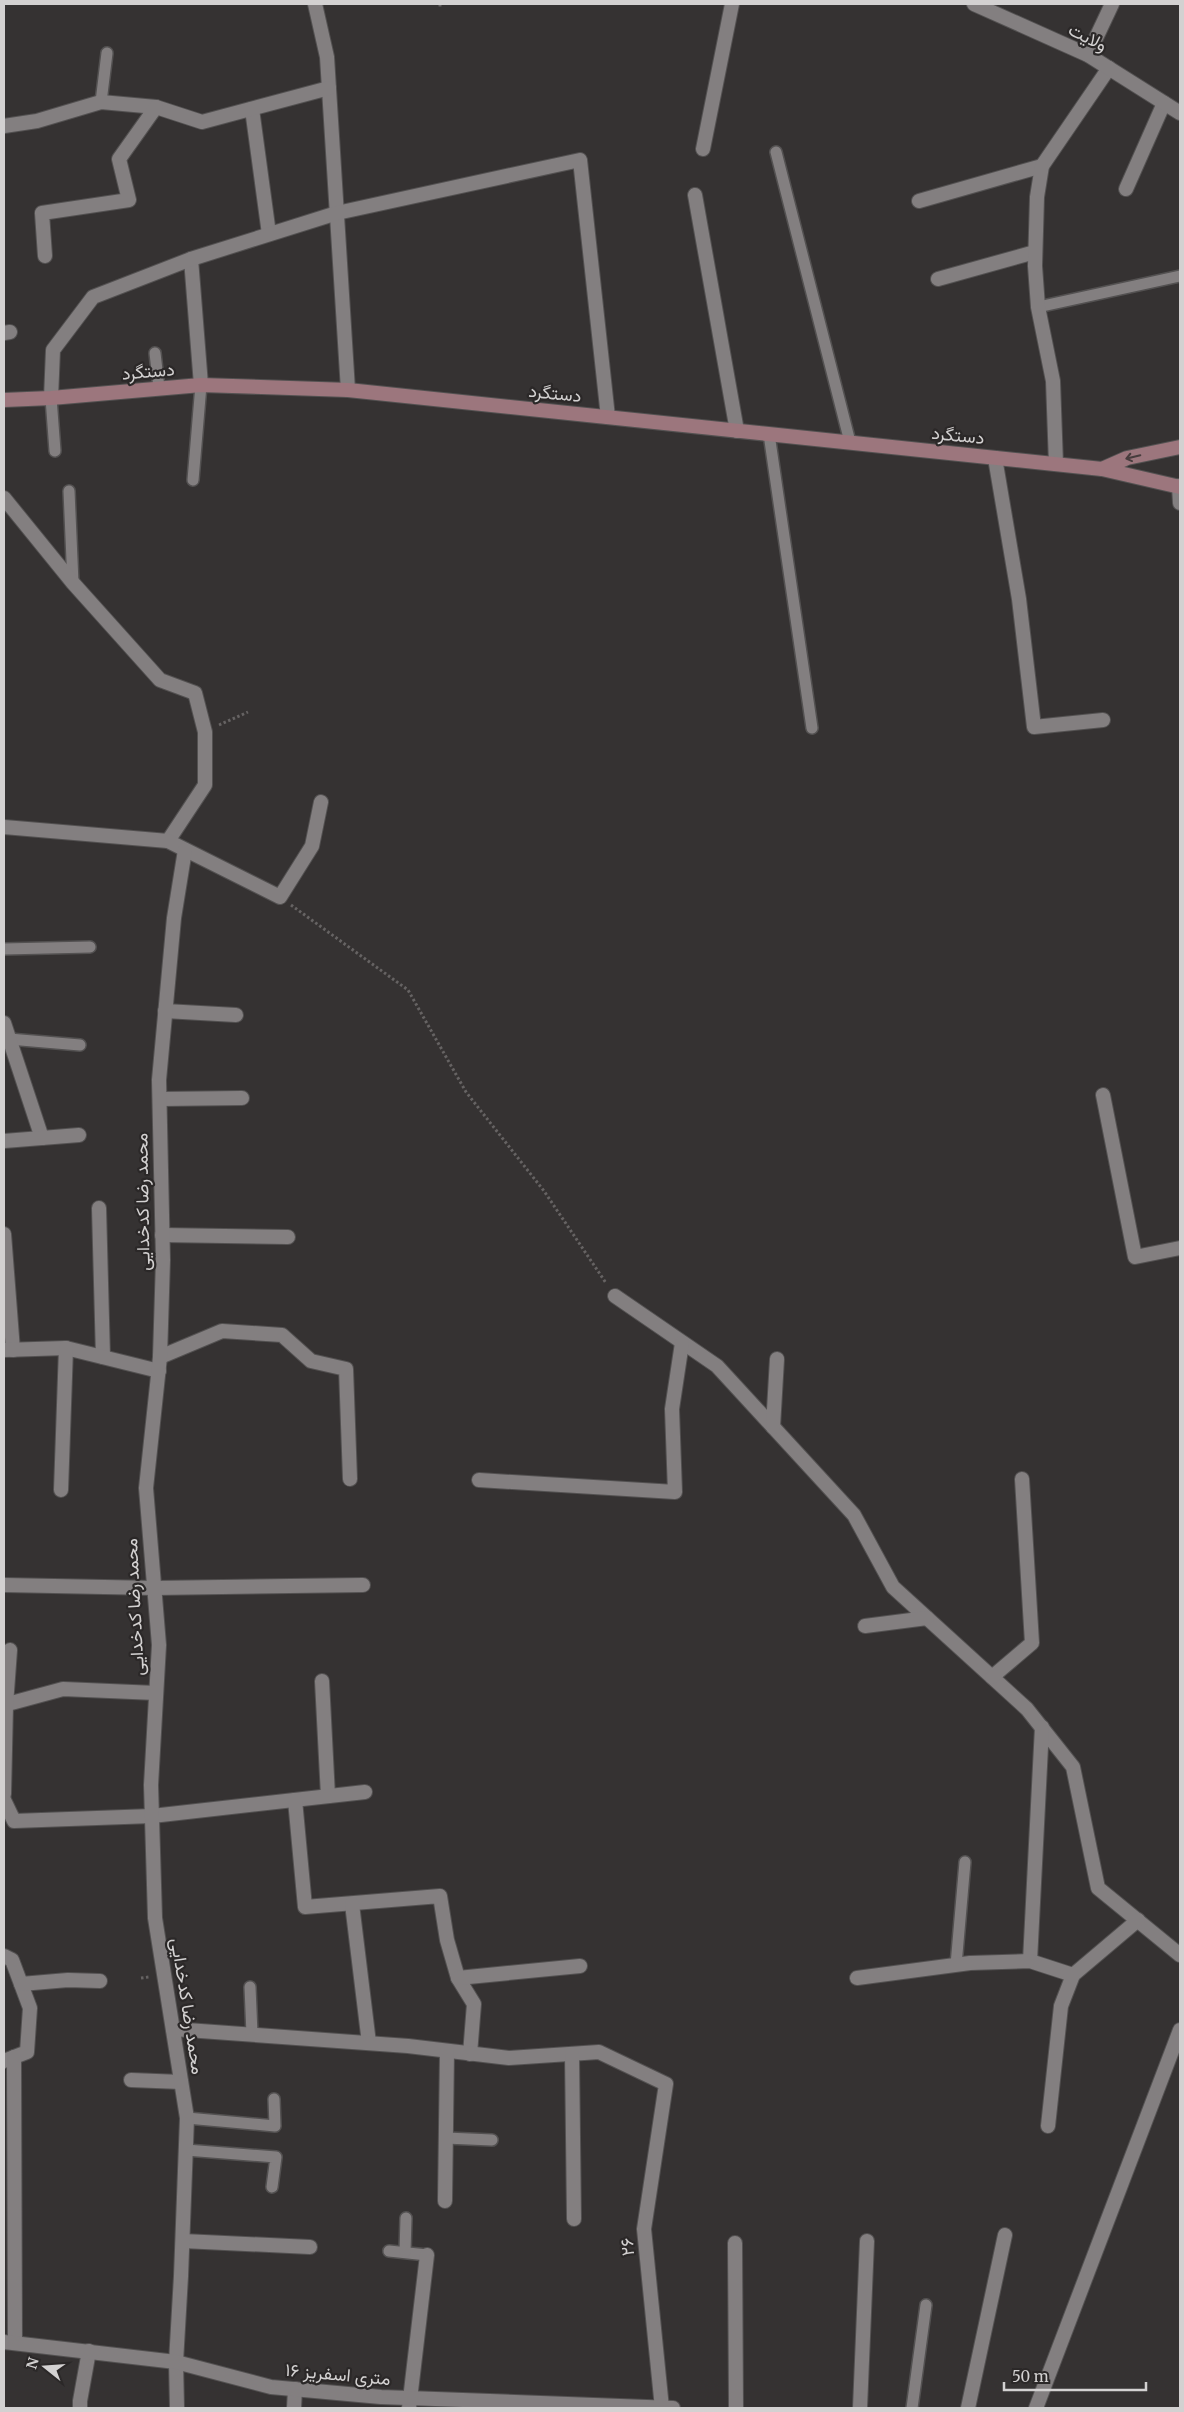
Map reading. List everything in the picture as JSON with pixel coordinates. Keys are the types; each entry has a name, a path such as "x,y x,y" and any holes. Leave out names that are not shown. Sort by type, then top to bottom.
{"main road":[{"name":"دستگرد","path":"4,400 51,398 201,385 348,390 1102,469 1180,486"},
{"name":"دستگرد","path":"1102,469 1127,458 1180,447"}],"street":[{"path":"314,4 327,57 348,390"},
{"path":"702,148 732,4"},
{"name":"ولایت","path":"975,4 1088,55 1180,113"},
{"path":"1088,55 1112,4"},
{"path":"1056,464 1053,381 1038,307 1035,252 1037,197 1042,166 1109,68"},
{"path":"4,126 37,120 101,102 156,107 202,122 329,88"},
{"path":"1126,189 1164,103"},
{"path":"45,256 42,213 129,200 119,160 156,107"},
{"path":"252,109 269,234"},
{"path":"51,398 54,350 93,297 191,259 337,213 580,160 608,417"},
{"path":"919,200 1042,166"},
{"path":"695,195 737,431"},
{"path":"938,279 1035,252"},
{"path":"191,259 201,385"},
{"path":"995,458 1019,599 1034,727 1103,720"},
{"path":"1180,486 1180,503"},
{"path":"4,498 73,583 160,680 195,693 205,732 205,785 168,841"},
{"path":"4,827 168,841 280,897 312,846 321,802"},
{"name":"محمد رضا کدخدایی","path":"177,2408 176,2362 183,2242 187,2118 155,1918 152,1785 158,1645 146,1488 160,1364 162,1236 159,1080 174,918 185,850"},
{"path":"166,1011 236,1015"},
{"path":"4,1023 42,1138"},
{"path":"1103,1095 1135,1257 1180,1248"},
{"path":"160,1099 242,1098"},
{"path":"4,1141 79,1135"},
{"path":"99,1208 103,1358"},
{"path":"4,1234 8,1350 66,1348 103,1358 160,1364 222,1331 282,1335 311,1361 346,1370 350,1479"},
{"path":"162,1236 288,1237"},
{"path":"615,1296 717,1366 854,1515 893,1587 1027,1709 1073,1768 1098,1888 1180,1955"},
{"path":"479,1480 675,1492 672,1409 682,1343"},
{"path":"61,1490 66,1348"},
{"path":"773,1428 777,1359"},
{"path":"992,1677 1032,1643 1022,1479"},
{"path":"4,1585 154,1588 362,1585"},
{"path":"866,1626 927,1618"},
{"path":"4,1794 5,1705 10,1650"},
{"path":"322,1681 328,1796"},
{"path":"5,1705 63,1689 156,1693"},
{"path":"1030,1960 1042,1727"},
{"path":"4,1800 14,1822 152,1816 365,1792"},
{"path":"295,1800 305,1907 440,1896 448,1940 458,1978 474,2004 470,2054"},
{"path":"352,1904 369,2043"},
{"path":"1048,2126 1061,2006 1073,1975 1138,1920"},
{"path":"4,1956 12,1960 30,2008 27,2052 9,2059 9,2342"},
{"path":"857,1978 956,1965 1030,1960 1073,1975"},
{"path":"458,1978 580,1966"},
{"path":"21,1984 68,1980 100,1981"},
{"path":"173,2029 369,2043 509,2058 572,2054 574,2219"},
{"path":"1036,2408 1180,2030"},
{"path":"445,2201 447,2051"},
{"name":"۲۶","path":"572,2054 599,2052 666,2084 644,2229 662,2408"},
{"path":"131,2080 181,2082"},
{"path":"968,2408 1005,2235"},
{"path":"860,2408 867,2241"},
{"path":"183,2242 310,2247"},
{"path":"735,2243 736,2408"},
{"path":"409,2403 427,2255"},
{"name":"۱۶ متری اسفریز","path":"9,2342 176,2362 271,2387 409,2403 673,2408"},
{"path":"80,2408 89,2351"},
{"path":"294,2408 295,2389"}],"lane":[{"path":"101,102 107,53"},
{"path":"776,152 850,442"},
{"path":"1038,307 1180,276"},
{"path":"155,353 160,388"},
{"path":"193,480 201,385"},
{"path":"51,398 55,452"},
{"path":"769,434 812,728"},
{"path":"69,491 73,583"},
{"path":"4,949 90,947"},
{"path":"9,1039 80,1045"},
{"path":"956,1965 965,1862"},
{"path":"250,1987 252,2034"},
{"path":"187,2118 275,2126 274,2099"},
{"path":"446,2138 492,2140"},
{"path":"186,2150 276,2157 272,2187"},
{"path":"405,2252 406,2218"},
{"path":"389,2251 427,2255"},
{"path":"912,2408 926,2306"}],"path":[{"path":"205,732 248,712"},
{"path":"280,897 408,990 466,1092 544,1191 615,1296"}]}
